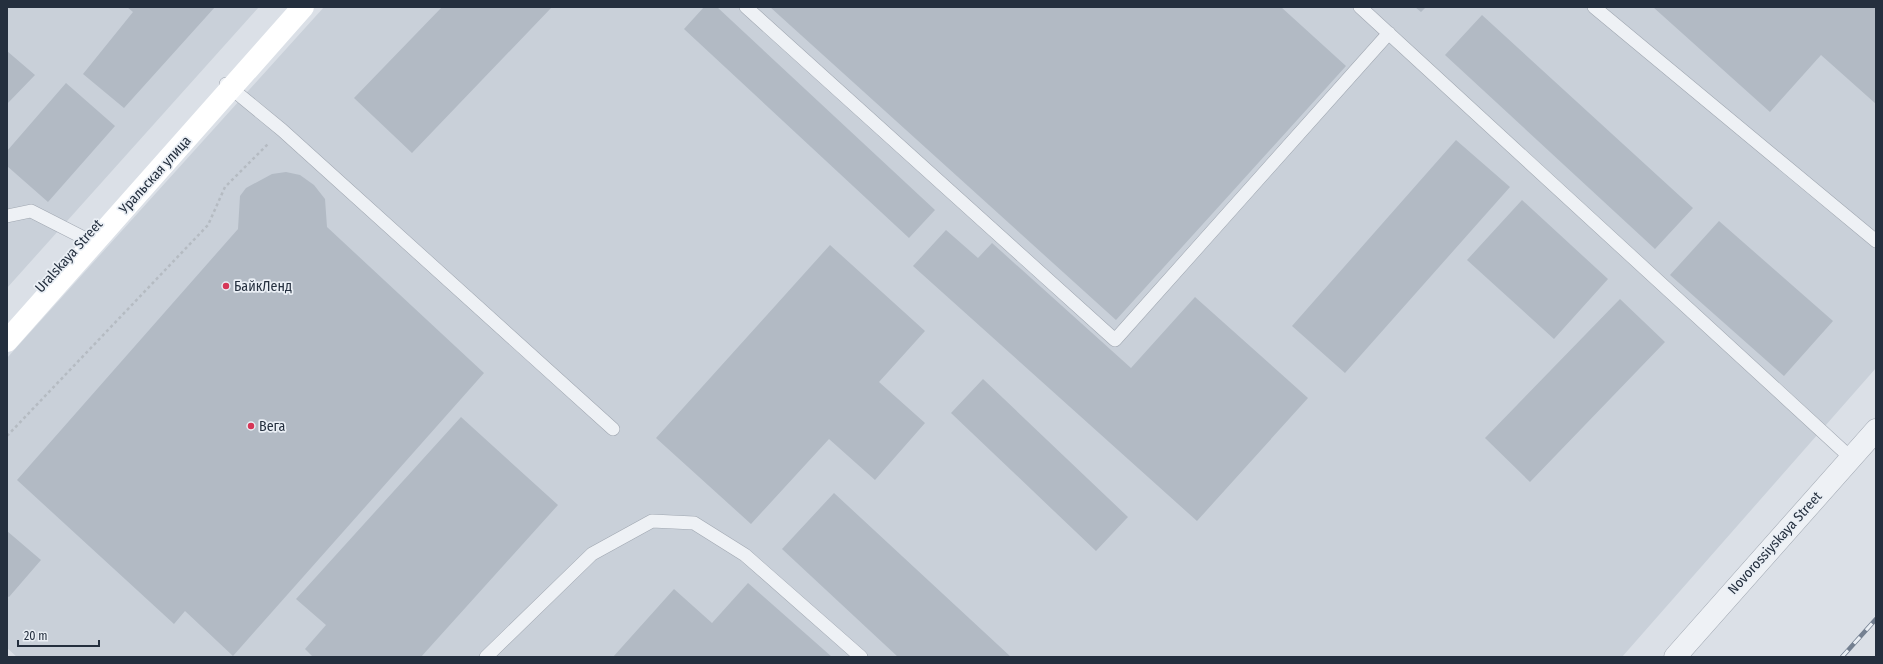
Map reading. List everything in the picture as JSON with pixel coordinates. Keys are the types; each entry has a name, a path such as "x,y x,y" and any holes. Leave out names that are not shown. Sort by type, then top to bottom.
{"main road":[{"name":"Uralskaya Street","path":"7,325 84,238 227,84 289,7"},
{"name":"Уральская улица","path":"7,341 227,84 303,7"}],"street":[{"name":"Novorossiyskaya Street","path":"1675,657 1876,430"}],"lane":[{"path":"746,7 1115,340 1389,33"},
{"path":"1360,7 1851,458"},
{"path":"1594,7 1874,235"},
{"path":"227,84 282,130 613,429"},
{"path":"7,216 31,211 84,238"},
{"path":"486,657 592,554 652,522 694,523 745,555 861,657"}],"path":[{"path":"7,436 208,225 225,186 282,130"}],"shaded area":[{"path":"7,7 259,7 7,288"},
{"path":"324,7 1876,7 1876,368 1622,657 17,657 7,648 7,358"}],"building":[{"path":"127,7 215,7 124,108 83,74 133,12"},
{"path":"442,7 552,7 412,153 354,98"},
{"path":"704,7 717,7 935,210 909,238 684,29"},
{"path":"770,7 1281,7 1346,66 1116,320"},
{"path":"1415,7 1426,7 1421,12"},
{"path":"1653,7 1876,7 1876,104 1821,55 1770,112"},
{"path":"1482,15 1693,208 1655,249 1445,55"},
{"path":"7,51 35,75 7,104"},
{"path":"66,83 115,126 48,202 7,166 7,151"},
{"path":"1456,140 1510,187 1345,373 1292,326"},
{"name":"Вега","path":"286,172 300,175 314,185 325,199 327,227 484,373 233,656 185,611 174,624 17,480 238,229 240,196 246,188 272,174"},
{"path":"1522,200 1608,279 1554,339 1467,260"},
{"path":"1719,221 1833,321 1784,376 1670,275"},
{"path":"946,230 978,258 992,243 1131,368 1195,297 1308,398 1197,521 913,266"},
{"path":"830,245 925,331 879,382 925,423 875,480 829,439 751,524 656,438"},
{"path":"1620,299 1665,342 1530,482 1485,438"},
{"path":"983,379 1128,517 1096,551 951,413"},
{"path":"461,417 558,505 421,657 313,657 305,649 326,625 296,599"},
{"path":"834,493 1011,657 898,657 782,549"},
{"path":"7,531 41,560 9,597 7,596"},
{"path":"748,583 832,657 613,657 674,589 712,623"}],"railway":[{"path":"1842,657 1876,619"}],"place":[{"name":"БайкЛенд","path":"226,286"},
{"name":"Вега","path":"251,426"}]}
